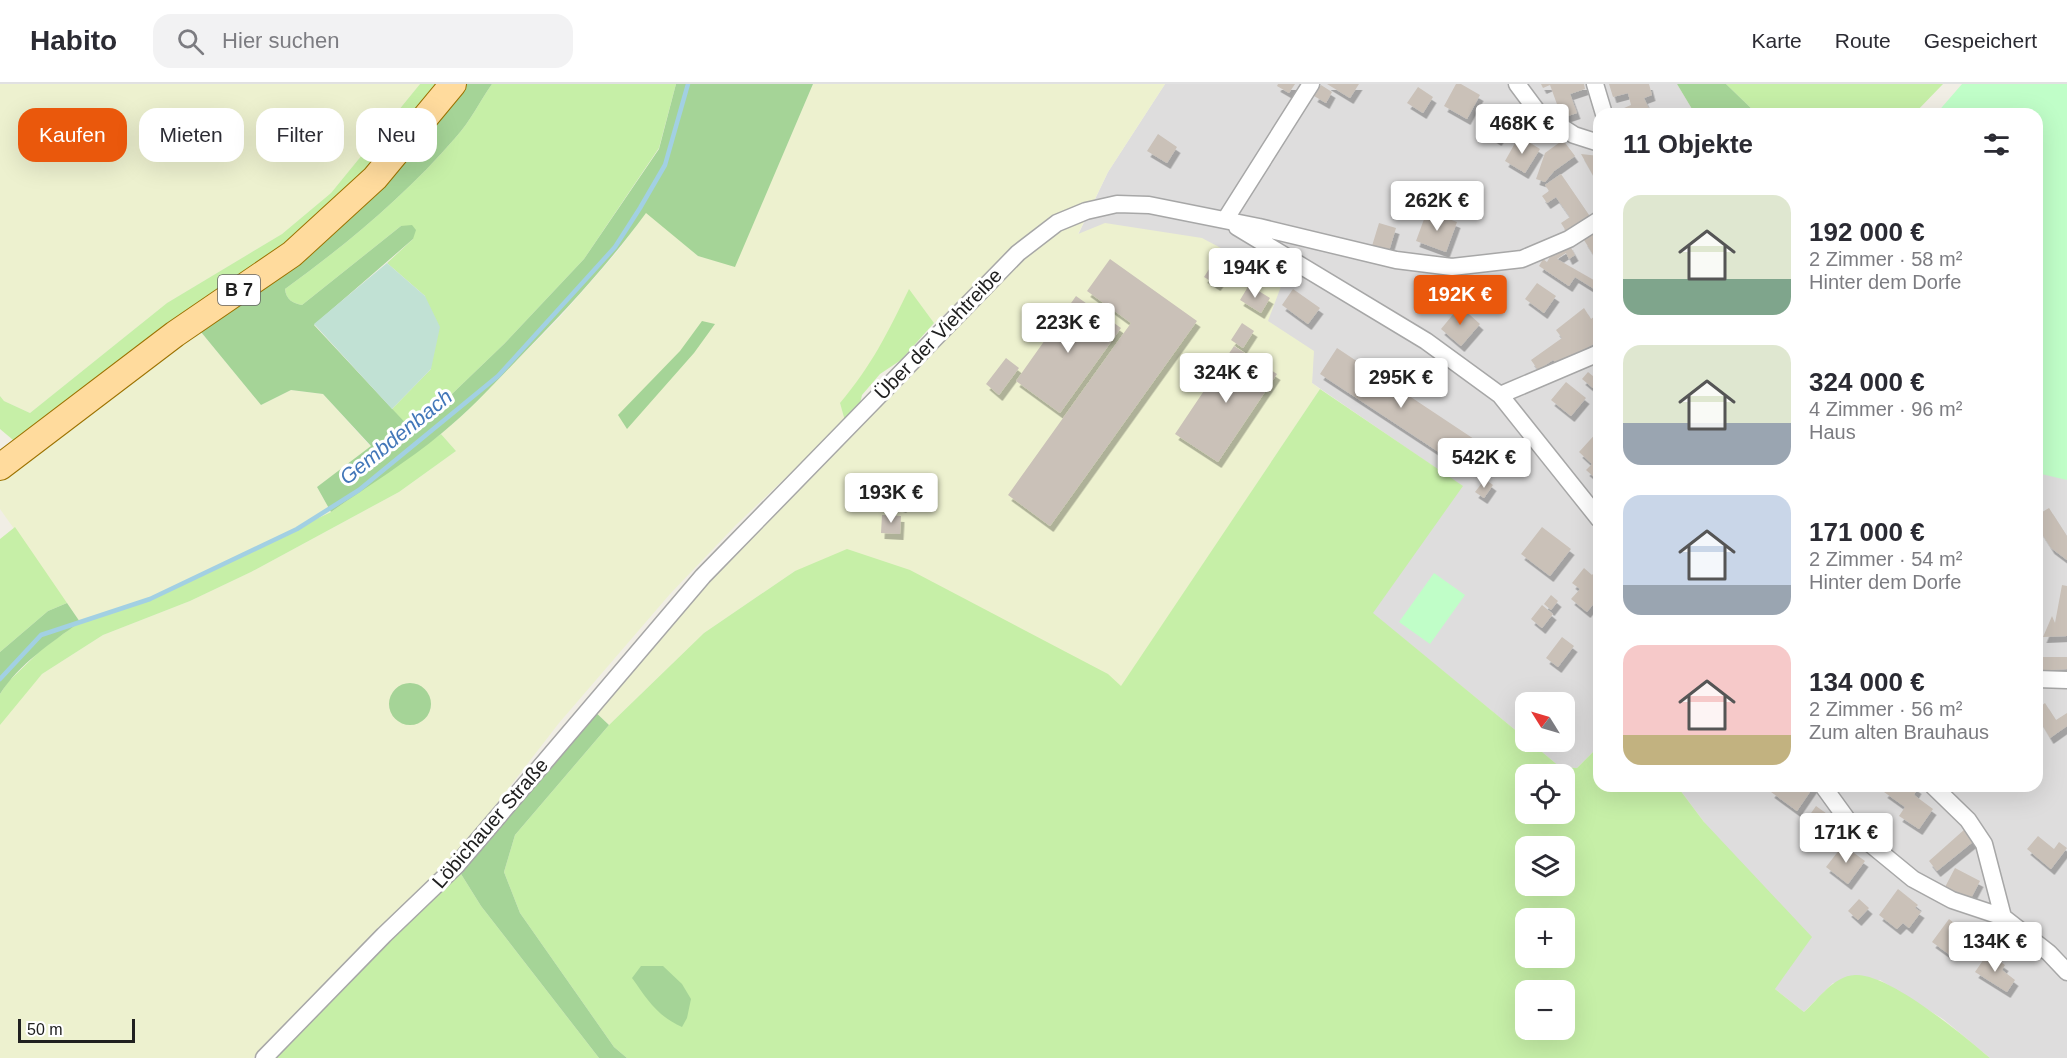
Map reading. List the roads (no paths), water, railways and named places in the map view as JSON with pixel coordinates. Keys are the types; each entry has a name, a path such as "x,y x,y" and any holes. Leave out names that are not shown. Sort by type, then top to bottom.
{"main road":[{"name":"B 7","path":"0,467 175,334 292,254 375,178 453,84"}],"street":[{"path":"1311,84 1225,220 1426,341 1500,395 1593,511"},
{"path":"1517,84 1537,111 1574,135 1593,141"},
{"path":"1594,84 1602,108"},
{"name":"Über der Viehtreibe","path":"704,576 1018,253 1057,224 1086,211 1117,204 1149,205 1225,220 1396,260 1452,267 1522,259 1569,239 1593,224"},
{"path":"1500,395 1593,356"},
{"name":"Löbichauer Straße","path":"264,1058 384,935 456,866 704,576"},
{"path":"2043,679 2067,680"},
{"path":"1827,792 1857,833 1913,879 1952,900 2003,917 2049,952 2067,972"},
{"path":"1939,792 1968,820 1984,844 2003,917"}],"waterway":[{"name":"Gembdenbach","path":"0,679 41,635 150,599 297,529 359,490 498,376 615,247 665,165 688,84"}]}
